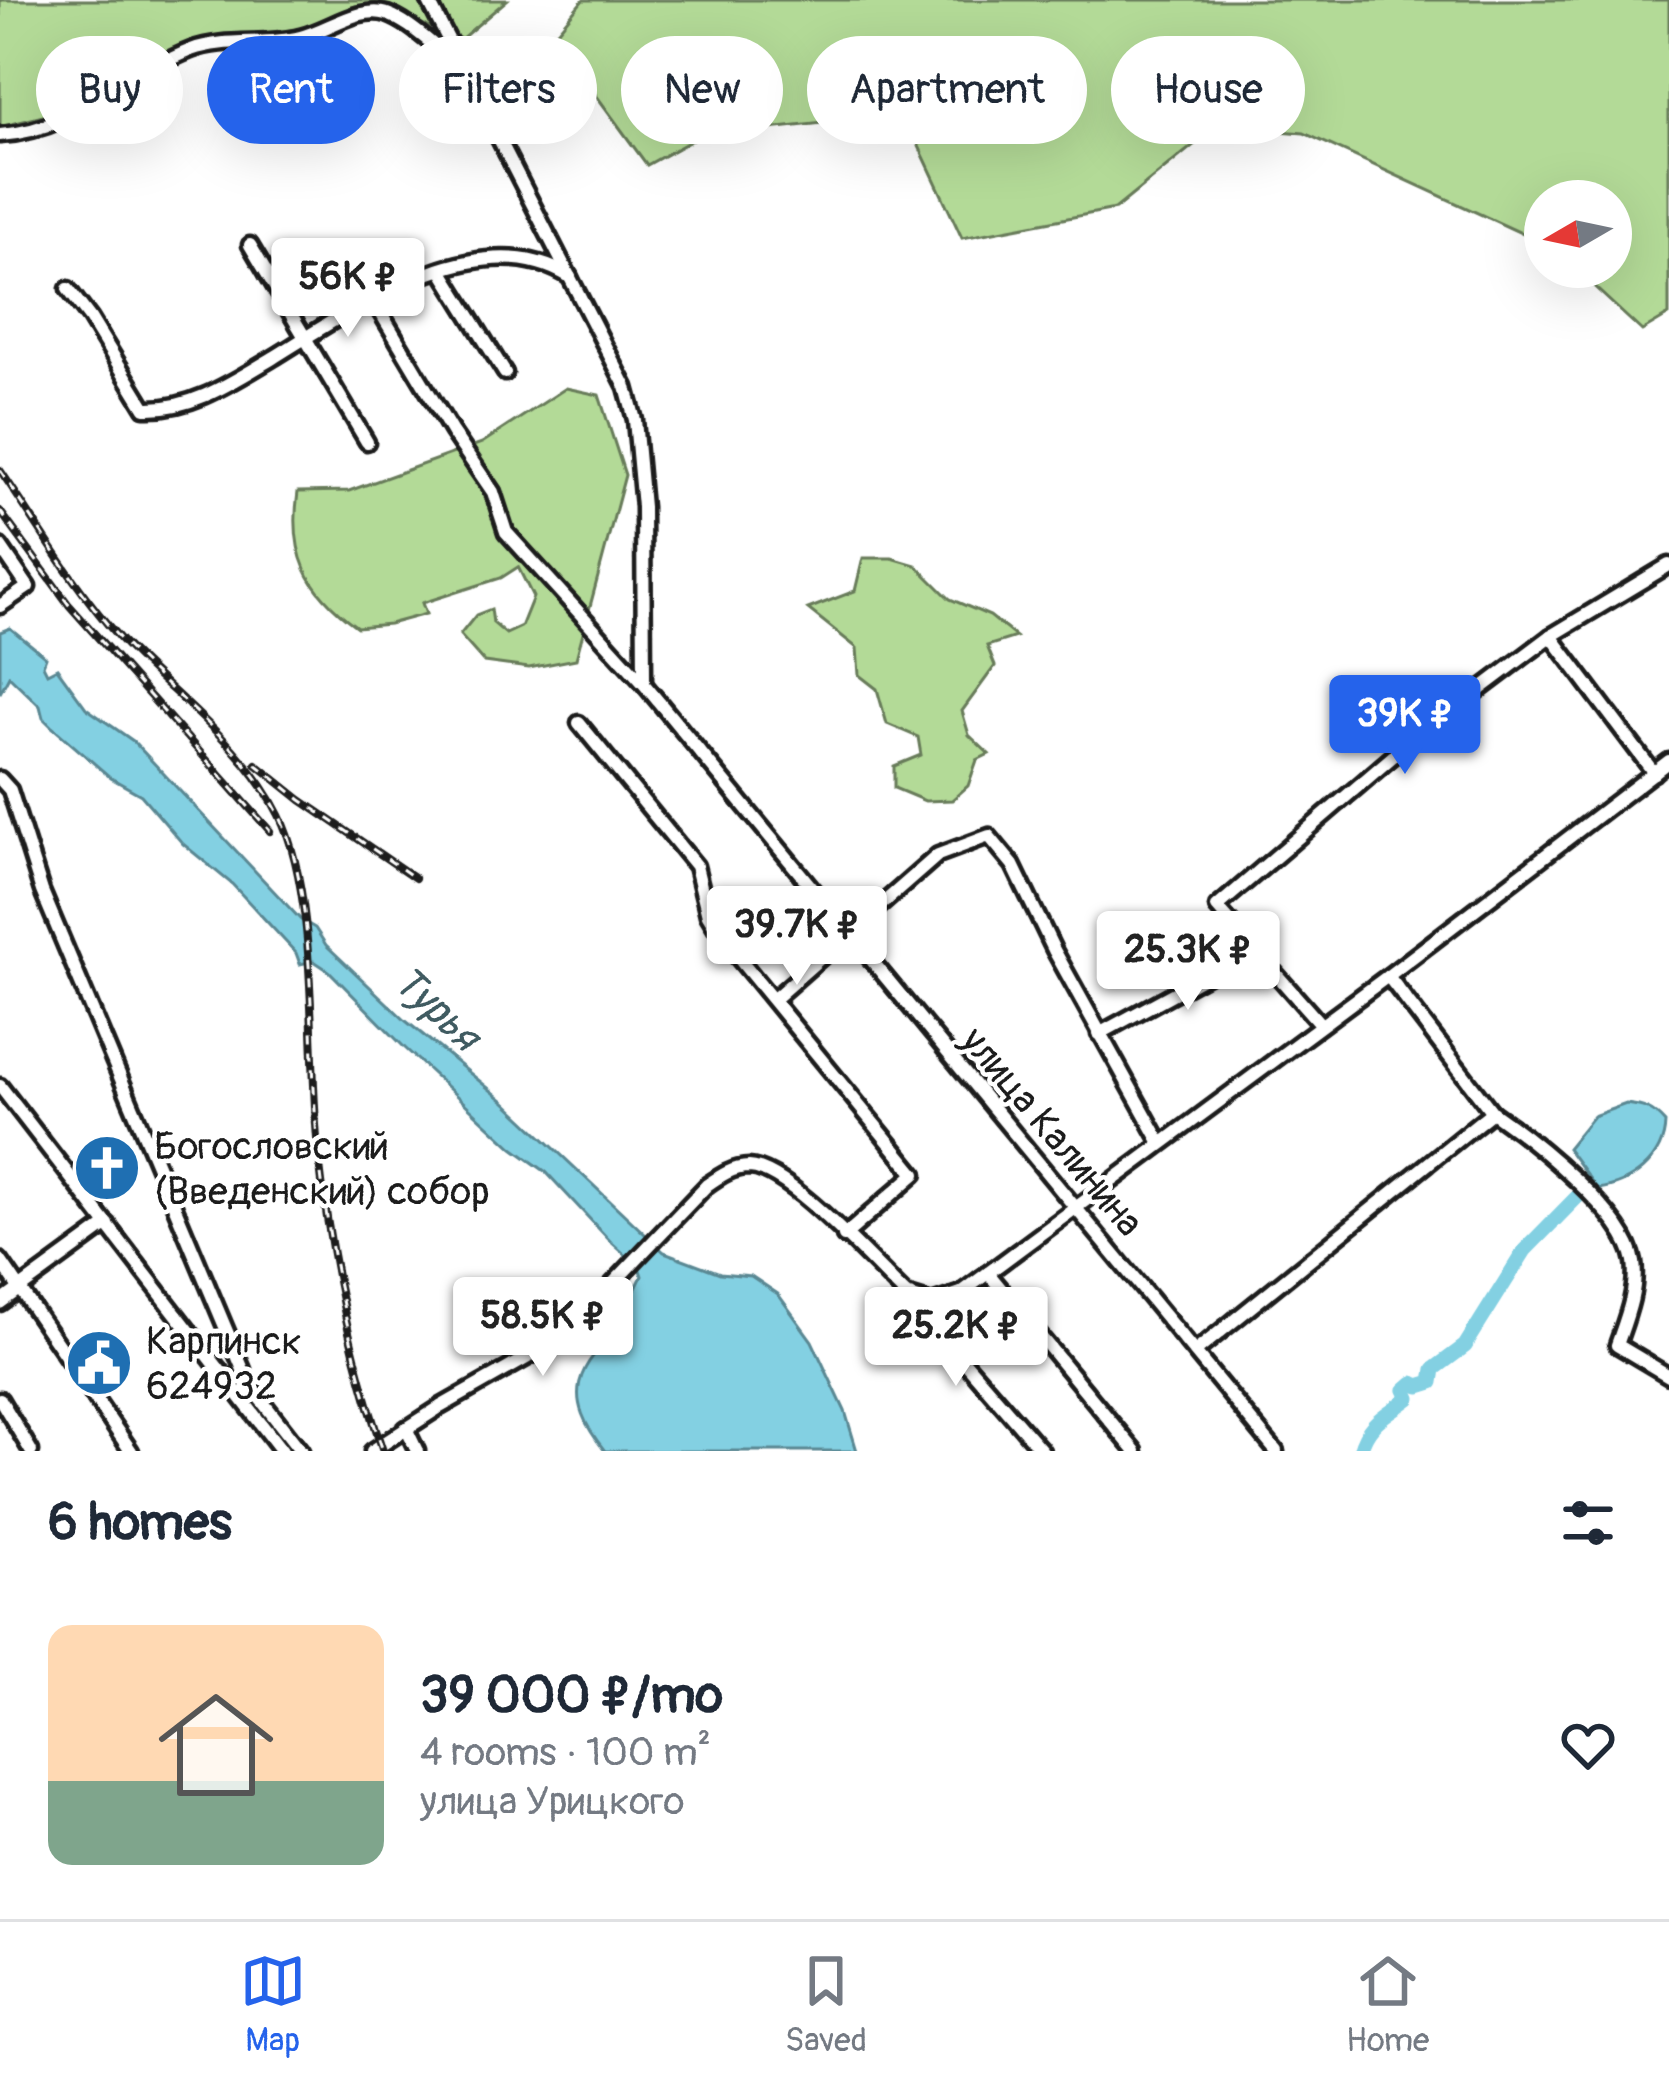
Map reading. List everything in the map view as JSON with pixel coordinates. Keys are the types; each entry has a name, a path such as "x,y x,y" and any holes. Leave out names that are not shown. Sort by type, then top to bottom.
{"street":[{"path":"428,0 445,36"},
{"path":"0,135 34,133 195,48 295,39 356,15 381,12 421,36"},
{"path":"501,144 626,388 635,420 643,507 644,684"},
{"path":"250,245 367,442"},
{"path":"68,290 145,408 162,409 225,387 372,298 441,270 518,256 553,266 571,278"},
{"path":"441,270 505,373"},
{"name":"улица Калинина","path":"372,298 452,432 494,492 506,532 644,684 1276,1451"},
{"path":"0,546 28,587 0,606"},
{"path":"1322,1025 1217,907 1405,746 1551,636 1669,565"},
{"path":"1551,636 1654,773"},
{"path":"579,723 697,866 715,927 915,1174 844,1236"},
{"path":"906,1295 932,1303 947,1300 988,1274 1669,761"},
{"path":"0,779 10,790 48,906 253,1391 301,1451"},
{"path":"775,998 938,855 989,836 1013,865 1161,1143"},
{"path":"1099,1034 1253,950"},
{"path":"1388,976 1492,1112 1528,1137 1610,1217 1633,1255 1635,1277 1617,1345 1669,1376"},
{"path":"0,1086 282,1451"},
{"path":"1196,1352 1492,1112"},
{"path":"372,1451 560,1339 707,1185 745,1167 783,1178 906,1295 1042,1451"},
{"path":"0,1304 108,1224"},
{"path":"0,1260 131,1451"},
{"path":"988,1274 1135,1451"},
{"path":"224,1376 253,1391"},
{"path":"0,1399 31,1451"},
{"path":"406,1428 417,1451"}],"green space":[{"path":"0,0 507,0 465,36 453,36 370,4 299,29 207,36 207,41 183,48 183,36 36,36 36,118 0,127"},
{"path":"583,0 1669,0 1669,315 1642,331 1596,288 1632,288 1632,180 1524,180 1524,234 1305,133 1305,36 1111,36 1111,144 1195,144 1115,209 962,238 918,144 1087,144 1087,36 807,36 807,125 783,128 783,36 621,36 621,129 597,96 597,36 553,36"},
{"path":"632,144 685,144 647,165"},
{"path":"566,388 599,395 625,475 576,659 529,668 484,662 460,635 476,615 491,609 493,623 506,634 521,627 533,597 518,567 501,578 422,603 426,614 389,624 357,627 325,599 299,552 298,492 349,491 482,443"},
{"path":"863,558 892,558 916,565 950,599 990,616 1016,637 987,646 995,666 962,711 969,735 989,754 977,760 968,786 952,800 925,801 894,788 894,766 921,755 918,737 887,724 877,689 859,675 857,648 808,609 855,591"}],"water":[{"path":"10,628 46,657 47,673 57,668 86,708 133,741 301,920 315,928 326,945 406,1021 504,1101 664,1252 720,1273 751,1276 778,1294 812,1341 845,1411 857,1451 605,1451 582,1414 580,1383 595,1354 625,1324 642,1276 639,1267 546,1172 513,1148 405,1048 329,971 314,961 300,964 296,953 232,884 183,844 141,795 111,778 52,727 40,706 9,676 0,693 0,632"},
{"path":"1626,1104 1643,1107 1665,1123 1659,1148 1633,1176 1597,1189 1567,1148 1593,1116"}],"waterway":[{"path":"1360,1451 1373,1426 1409,1398 1405,1390 1413,1383 1432,1382 1434,1369 1465,1346 1525,1250 1581,1193"}],"railway":[{"path":"0,470 104,620 228,743 279,815 301,888 318,1149 328,1225 351,1339 383,1451"},
{"path":"0,511 69,605 270,831"},
{"path":"256,764 415,878"}],"place":[{"name":"Богословский (Введенский) собор","path":"107,1168"},
{"name":"Карпинск 624932","path":"99,1363"}],"water label":[{"name":"Турья","path":"436,1009"}]}
